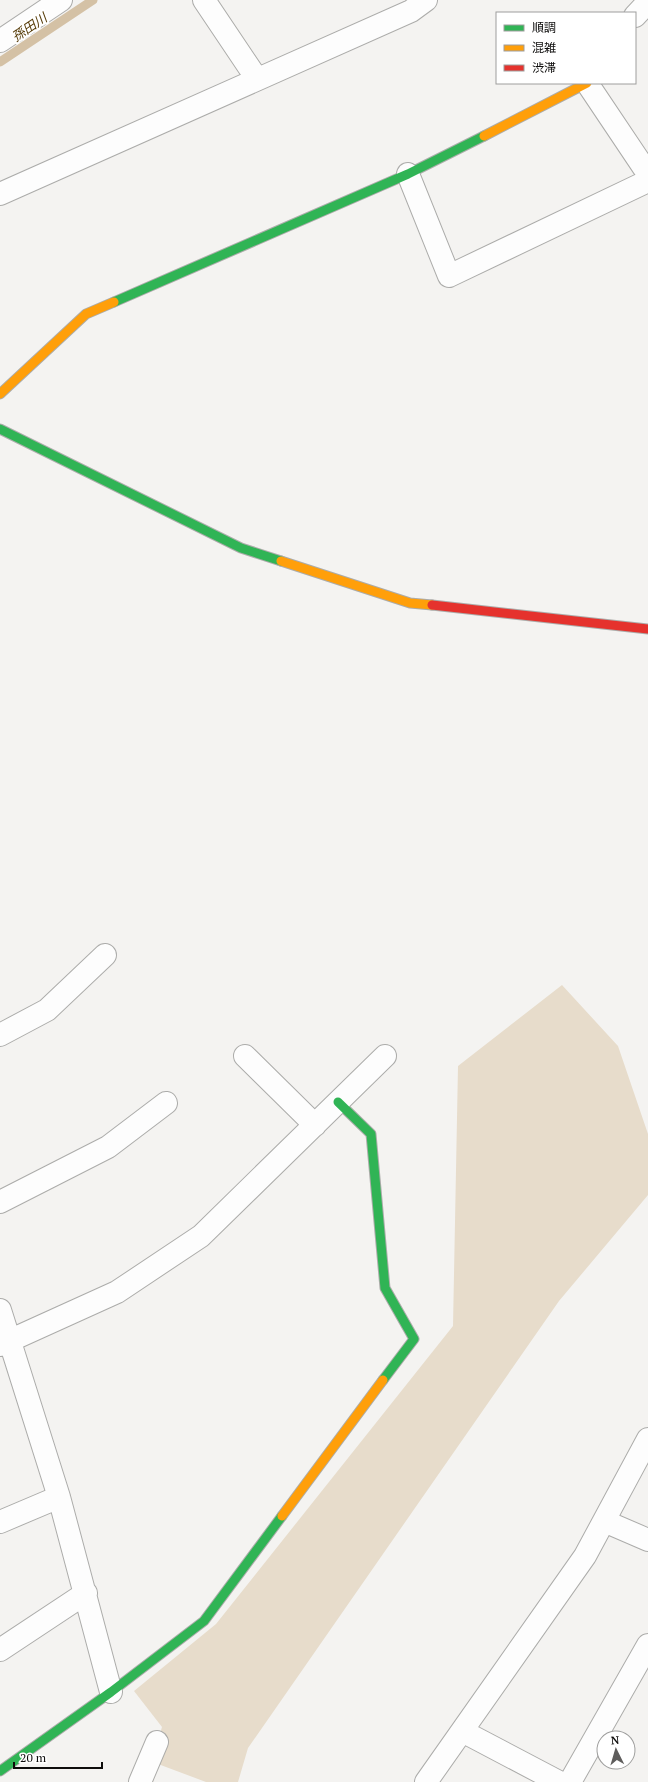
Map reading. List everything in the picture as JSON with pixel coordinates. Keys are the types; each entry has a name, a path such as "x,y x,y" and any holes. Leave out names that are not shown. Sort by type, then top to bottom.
{"street":[{"path":"0,41 61,0"},
{"path":"204,0 257,80"},
{"path":"0,194 411,11 426,0"},
{"path":"636,15 648,2"},
{"path":"0,394 86,314 408,174 585,84"},
{"path":"588,84 648,174"},
{"path":"408,174 449,276 549,230 648,181"},
{"path":"0,429 241,548 410,603 648,629"},
{"path":"0,1035 47,1010 105,955"},
{"path":"245,1056 315,1125"},
{"path":"4,1343 117,1292 201,1236 386,1056"},
{"path":"0,1771 111,1692 204,1621 414,1340 385,1288 371,1134 338,1102"},
{"path":"0,1202 108,1147 166,1103"},
{"path":"0,1310 4,1343 59,1497 86,1593 111,1692"},
{"path":"426,1782 586,1556 648,1439"},
{"path":"0,1522 59,1497"},
{"path":"604,1520 648,1540"},
{"path":"0,1650 86,1593"},
{"path":"570,1782 648,1645"},
{"path":"462,1731 559,1782"},
{"path":"140,1782 157,1742"}],"shaded area":[{"path":"562,985 618,1046 648,1134 648,1195 559,1301 248,1748 238,1782 206,1782 158,1764 153,1782 145,1782 162,1727 134,1691 216,1624 453,1326 458,1066"}],"waterway":[{"name":"孫田川","path":"0,62 93,0"}],"traffic: fast":[{"path":"114,302 408,174 484,136"},
{"path":"0,429 241,548 281,561"},
{"path":"338,1102 371,1134 385,1288 414,1339 383,1380"},
{"path":"0,1771 111,1692 204,1621 282,1516"}],"traffic: slow":[{"path":"484,136 585,84"},
{"path":"0,394 86,314 114,302"},
{"path":"281,561 410,603 432,605"},
{"path":"282,1516 383,1380"}],"traffic: jam":[{"path":"432,605 648,629"}]}
